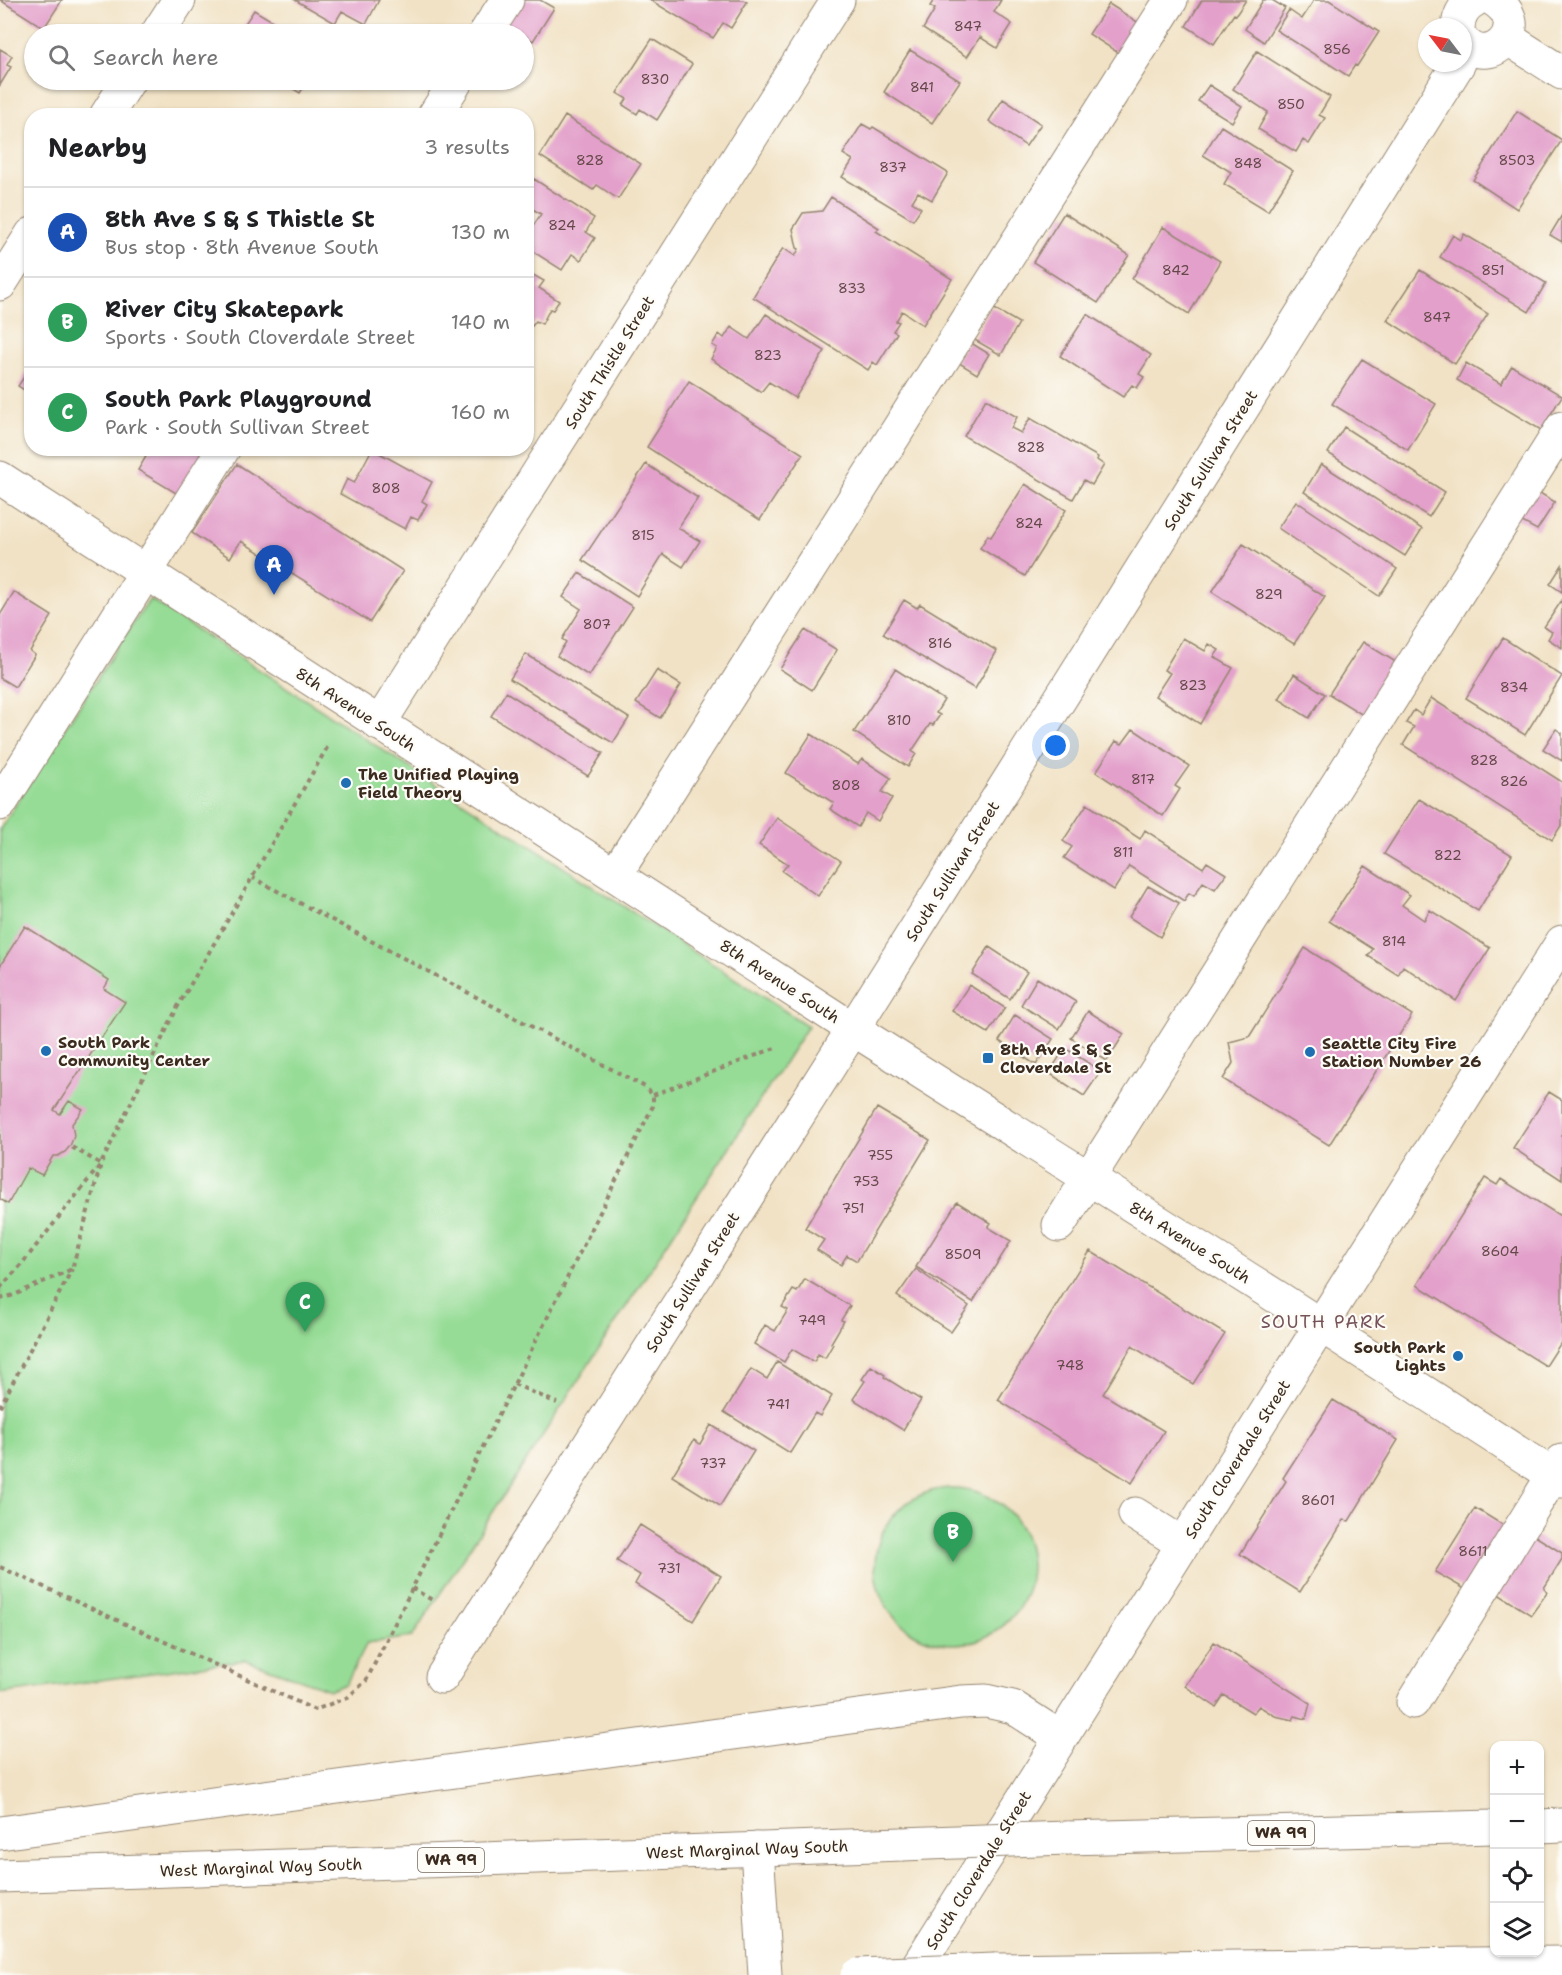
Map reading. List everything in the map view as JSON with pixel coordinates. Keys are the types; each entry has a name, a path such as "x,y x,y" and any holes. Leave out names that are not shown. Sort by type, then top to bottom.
{"main road":[{"path":"163,24 178,0"},
{"path":"491,24 507,0"},
{"name":"South Thistle Street","path":"379,724 838,0"},
{"path":"615,875 1171,0"},
{"path":"1472,22 1507,12 1510,20 1507,38 1562,73"},
{"name":"South Sullivan Street","path":"442,1677 853,1029 1440,72"},
{"path":"111,108 123,90"},
{"path":"439,108 451,90"},
{"path":"0,284 24,246"},
{"path":"1059,1225 1562,428"},
{"path":"0,804 219,456"},
{"name":"8th Avenue South","path":"0,478 853,1029 1320,1326 1559,1472"},
{"name":"South Cloverdale Street","path":"912,1975 1562,942"},
{"path":"1413,1702 1559,1472"},
{"path":"1135,1514 1183,1544"},
{"path":"0,1833 961,1702 986,1701 1012,1707 1061,1738"},
{"path":"1544,1826 1562,1825"},
{"name":"West Marginal Way South","path":"0,1876 1067,1838 1490,1827"},
{"path":"757,1849 765,1975"},
{"path":"857,1975 995,1970 1562,1963"}],"path":[{"path":"0,1407 72,1269 101,1164 177,1008 328,746"},
{"path":"0,1567 315,1710 348,1697 366,1681 653,1106 653,1095 645,1088 253,878"},
{"path":"653,1095 775,1048"},
{"path":"70,1146 101,1164"},
{"path":"0,1288 101,1164"},
{"path":"0,1299 72,1269"},
{"path":"514,1384 557,1403"},
{"path":"412,1588 432,1600"}],"green space":[{"path":"150,599 808,1026 412,1637 367,1643 346,1684 330,1690 245,1660 0,1694 0,829"},
{"path":"953,1488 968,1489 983,1494 1008,1511 1025,1536 1030,1551 1030,1581 1025,1596 1008,1621 983,1638 968,1643 953,1644 938,1643 923,1638 898,1621 881,1596 876,1581 875,1566 876,1551 881,1536 898,1511 923,1494 938,1489"}],"building":[{"path":"0,0 62,0 47,24 38,24"},
{"path":"295,0 379,0 366,24 342,11 335,23"},
{"path":"520,0 540,0 554,8 534,39 534,24 505,24"},
{"path":"650,0 743,0 747,2 731,28 723,23 713,38"},
{"path":"934,0 1001,0 994,12 1012,24 997,48 980,37 967,57 923,29 935,9 930,6"},
{"path":"1202,0 1246,0 1214,44 1186,26"},
{"path":"1263,0 1272,0 1285,8 1264,42 1245,29"},
{"path":"1314,0 1329,0 1379,32 1348,76 1276,30 1289,10 1302,19"},
{"path":"1109,4 1139,23 1120,54 1089,34"},
{"path":"254,10 277,24 245,24"},
{"path":"652,39 692,64 657,120 640,109 637,114 623,105 627,99 617,93"},
{"path":"0,49 12,56 7,65 11,67 0,85"},
{"path":"910,50 960,81 932,123 884,92"},
{"path":"1257,51 1330,97 1319,115 1325,118 1309,144 1303,140 1296,152 1258,129 1268,112 1233,89"},
{"path":"1209,85 1242,106 1232,122 1198,101"},
{"path":"1003,99 1041,124 1026,146 989,121"},
{"path":"1517,111 1562,140 1517,209 1473,180"},
{"path":"565,116 641,164 618,199 597,185 593,190 540,156"},
{"path":"862,124 871,129 873,127 948,173 932,200 918,192 912,202 921,208 913,220 842,177 853,160 843,154"},
{"path":"1221,126 1293,171 1268,211 1224,184 1231,172 1203,155"},
{"path":"534,179 594,218 586,232 595,238 581,260 572,254 562,270 534,252 534,225 541,214 534,210"},
{"path":"831,197 879,228 876,231 952,279 923,325 902,311 893,331 897,333 877,365 873,362 868,370 753,297 783,248 795,256 799,249 793,229 803,213 822,211"},
{"path":"1064,213 1129,255 1098,303 1033,262"},
{"path":"1562,215 1562,242 1550,235"},
{"path":"1163,227 1220,261 1189,314 1132,279"},
{"path":"1464,234 1546,283 1529,312 1440,257 1453,235 1461,240"},
{"path":"1420,270 1488,314 1455,364 1387,320"},
{"path":"534,275 544,281 539,288 559,301 553,310 550,309 542,324 536,321 534,324"},
{"path":"991,307 1019,323 1001,355 973,339"},
{"path":"766,314 825,351 795,398 769,382 761,392 711,359 717,348 712,345 719,334 724,338 731,327 749,339"},
{"path":"1087,314 1151,355 1139,374 1144,377 1137,388 1132,385 1123,397 1060,356"},
{"path":"968,341 989,354 977,374 956,361"},
{"path":"1362,359 1436,404 1408,450 1332,404"},
{"path":"1466,363 1501,384 1512,366 1562,396 1541,430 1457,380"},
{"path":"24,377 24,390 18,386"},
{"path":"689,381 803,454 760,520 647,447"},
{"path":"986,399 1017,417 1011,428 1021,433 1030,418 1098,457 1097,460 1104,465 1092,485 1084,480 1073,499 964,436"},
{"path":"1344,427 1445,492 1429,517 1328,453"},
{"path":"146,456 204,456 181,496 138,470"},
{"path":"368,456 385,456 432,482 422,501 427,504 418,520 411,517 405,529 340,494 347,479 354,483"},
{"path":"237,464 403,571 370,622 241,541 230,558 192,533"},
{"path":"646,464 698,498 678,528 700,541 683,567 663,554 637,596 582,560"},
{"path":"1321,464 1422,529 1405,556 1304,492"},
{"path":"1025,484 1066,510 1025,576 980,548 988,535 991,537"},
{"path":"1533,489 1555,502 1537,530 1515,518"},
{"path":"1296,501 1397,569 1379,596 1278,528"},
{"path":"1243,544 1325,597 1294,644 1212,592"},
{"path":"1562,565 1562,592 1550,584"},
{"path":"579,573 633,607 589,676 557,656 566,642 562,639 581,609 563,597"},
{"path":"14,592 52,616 30,651 35,655 15,687 0,678 0,615"},
{"path":"904,600 917,608 920,604 997,651 975,689 883,634"},
{"path":"1562,600 1562,648 1548,639 1552,632 1544,627"},
{"path":"805,630 837,650 812,690 780,669"},
{"path":"1183,638 1205,651 1209,644 1219,650 1214,657 1233,668 1200,724 1155,696 1170,673 1164,670"},
{"path":"1503,638 1562,676 1525,735 1466,698"},
{"path":"1363,642 1399,664 1366,717 1329,694"},
{"path":"526,654 629,718 613,743 510,679"},
{"path":"895,669 944,700 936,713 940,715 933,725 930,724 912,751 916,754 908,767 854,732"},
{"path":"657,670 681,685 660,718 636,703"},
{"path":"1294,674 1325,694 1309,718 1279,699"},
{"path":"506,692 603,753 588,776 491,716"},
{"path":"1431,698 1562,782 1562,824 1552,840 1403,745 1414,727 1406,723 1414,710 1421,715"},
{"path":"1133,729 1189,766 1175,786 1180,789 1163,816 1096,772 1116,741 1122,744"},
{"path":"1556,729 1562,733 1562,761 1543,749"},
{"path":"811,734 858,764 862,759 891,778 882,792 892,798 878,821 866,813 858,827 830,809 834,803 786,773"},
{"path":"1419,799 1512,855 1478,911 1384,854"},
{"path":"1087,804 1140,839 1145,830 1203,868 1207,862 1226,874 1215,889 1203,882 1194,896 1189,893 1184,901 1129,866 1114,890 1064,858 1072,847 1063,841"},
{"path":"777,818 841,861 818,896 782,871 788,864 759,845"},
{"path":"1365,866 1410,895 1402,905 1424,920 1430,910 1490,948 1456,1001 1403,966 1398,975 1368,956 1373,949 1329,921"},
{"path":"1148,886 1179,903 1160,937 1129,917"},
{"name":"South Park Community Center","path":"25,926 109,980 104,989 125,1002 54,1110 60,1114 69,1101 83,1109 72,1124 74,1136 70,1146 65,1152 53,1156 42,1175 28,1168 8,1204 0,1199 0,966"},
{"path":"989,947 1027,972 1010,999 972,974"},
{"name":"Seattle City Fire Station Number 26","path":"1305,948 1412,1015 1329,1145 1223,1079 1233,1063 1229,1042 1249,1037"},
{"path":"1037,978 1076,1002 1059,1029 1021,1005"},
{"path":"969,985 1005,1008 988,1033 952,1011"},
{"path":"1088,1011 1124,1034 1107,1061 1071,1038"},
{"path":"1015,1015 1053,1039 1036,1065 999,1041"},
{"path":"1065,1048 1101,1071 1084,1096 1049,1073"},
{"path":"1549,1092 1562,1100 1562,1180 1513,1148"},
{"path":"877,1108 930,1140 857,1261 847,1255 841,1265 817,1250 824,1240 805,1228"},
{"path":"1485,1178 1497,1185 1501,1179 1562,1217 1562,1341 1546,1366 1417,1285"},
{"path":"957,1202 991,1223 988,1227 1011,1241 973,1302 916,1267"},
{"path":"1090,1251 1225,1334 1193,1384 1132,1346 1103,1394 1164,1431 1132,1483 998,1400"},
{"path":"916,1269 969,1306 951,1332 897,1296"},
{"path":"805,1279 850,1306 841,1320 844,1321 825,1358 818,1354 814,1362 792,1349 784,1362 754,1344 765,1325 775,1331 788,1310 782,1307 793,1290 797,1292"},
{"path":"777,1362 832,1396 820,1416 815,1413 790,1453 724,1412 751,1369 767,1379"},
{"path":"871,1366 921,1400 903,1430 853,1399 865,1381 862,1379"},
{"path":"1333,1400 1398,1440 1349,1521 1344,1520 1300,1592 1240,1554 1286,1481 1283,1478"},
{"path":"711,1425 754,1451 720,1506 672,1476 694,1440 700,1444"},
{"path":"1475,1508 1511,1530 1470,1592 1435,1572"},
{"path":"640,1525 721,1576 693,1621 635,1584 640,1575 617,1561"},
{"path":"1532,1534 1562,1553 1562,1559 1544,1588 1547,1593 1531,1615 1495,1592"},
{"path":"1214,1642 1310,1703 1306,1719 1295,1716 1293,1720 1275,1716 1259,1706 1253,1713 1224,1695 1216,1707 1185,1686"}],"place":[{"name":"8th Ave S & S Thistle St","path":"274,595"},
{"name":"The Unified Playing Field Theory","path":"346,783"},
{"name":"South Park Community Center","path":"46,1051"},
{"name":"Seattle City Fire Station Number 26","path":"1310,1052"},
{"name":"8th Ave S & S Cloverdale St","path":"988,1058"},
{"name":"South Park Playground","path":"305,1332"},
{"name":"South Park Lights","path":"1458,1356"},
{"name":"River City Skatepark","path":"953,1562"}],"district":[{"name":"SOUTH PARK","path":"1324,1322"}]}
